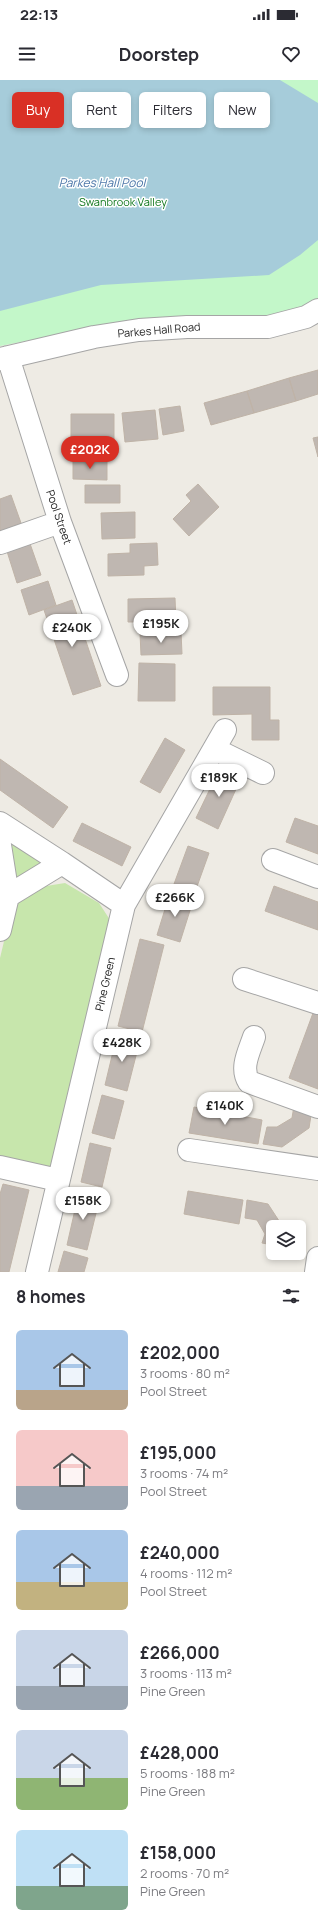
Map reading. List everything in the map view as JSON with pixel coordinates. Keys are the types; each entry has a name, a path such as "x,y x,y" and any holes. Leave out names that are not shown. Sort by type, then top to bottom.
{"street":[{"name":"Parkes Hall Road","path":"4,358 94,337 139,330 187,327 268,327 306,317 318,310"},
{"name":"Pool Street","path":"4,358 60,522 118,675"},
{"path":"0,543 60,522"},
{"name":"Pine Green","path":"37,1272 124,905 225,730"},
{"path":"214,749 263,773"},
{"path":"0,823 124,905"},
{"path":"0,845 8,896 0,930"},
{"path":"273,860 318,876"},
{"path":"8,896 62,863"},
{"path":"244,979 318,1003"},
{"path":"254,1037 244,1068 244,1075 249,1082 318,1107"},
{"path":"188,1150 318,1169"},
{"path":"0,1167 58,1180"},
{"path":"316,1272 318,1258"}],"green space":[{"name":"Parkes Hall Pool","path":"0,80 318,80 318,300 291,315 62,334 0,346"},
{"path":"7,832 50,865 15,882"},
{"path":"65,883 99,903 112,923 50,1169 0,1162 0,958 12,908 40,887"}],"water":[{"name":"Parkes Hall Pool","path":"0,80 280,80 318,103 318,240 300,255 269,275 101,285 0,311"}],"building":[{"path":"318,370 318,394 296,401 289,378"},
{"path":"289,378 296,401 254,413 247,391"},
{"path":"247,391 254,413 211,425 204,403"},
{"path":"180,406 184,431 163,435 159,409"},
{"path":"155,410 158,439 125,442 122,413"},
{"path":"71,414 114,414 114,441 71,441"},
{"path":"318,437 318,457 313,438"},
{"path":"73,459 107,460 107,480 73,479"},
{"path":"198,484 219,507 189,536 173,519 191,501 186,495"},
{"path":"85,485 120,485 120,503 85,503"},
{"path":"11,495 21,523 0,531 0,499"},
{"path":"135,512 135,538 102,539 101,513"},
{"path":"28,538 41,575 17,583 5,545"},
{"path":"157,543 158,565 144,566 144,575 108,576 108,554 130,553 130,544"},
{"path":"48,581 56,605 29,615 21,590"},
{"path":"175,598 176,622 128,622 128,599"},
{"path":"72,600 101,686 73,695 44,610"},
{"path":"181,632 182,654 141,655 140,633"},
{"path":"139,663 175,664 175,701 138,701"},
{"path":"213,687 270,687 270,720 279,720 279,740 252,740 252,714 213,715"},
{"path":"165,738 185,750 160,793 140,782"},
{"path":"0,759 68,807 53,828 0,790"},
{"path":"220,768 241,778 218,829 196,818"},
{"path":"295,818 318,826 318,854 286,842"},
{"path":"82,823 131,847 122,866 73,841"},
{"path":"188,846 209,853 195,892 174,884"},
{"path":"274,886 318,902 318,930 265,911"},
{"path":"170,893 193,901 180,942 157,935"},
{"path":"140,939 164,945 142,1032 118,1026"},
{"path":"316,1005 318,1006 318,1089 289,1078"},
{"path":"117,1035 140,1040 127,1091 105,1085"},
{"path":"102,1095 124,1101 114,1139 92,1133"},
{"path":"294,1106 312,1109 309,1128 282,1147 263,1144 267,1127 277,1127 292,1118"},
{"path":"194,1107 262,1120 258,1144 189,1133"},
{"path":"90,1143 111,1148 102,1187 81,1182"},
{"path":"3,1184 29,1190 9,1272 0,1272 0,1194"},
{"path":"188,1191 243,1200 239,1224 184,1214"},
{"path":"79,1192 100,1197 87,1250 67,1245"},
{"path":"247,1200 268,1204 278,1220 266,1220 266,1244 262,1243 265,1234 257,1220 245,1218"},
{"path":"64,1251 88,1258 84,1272 58,1272"}],"park label":[{"name":"Swanbrook Valley","path":"123,202"}]}
